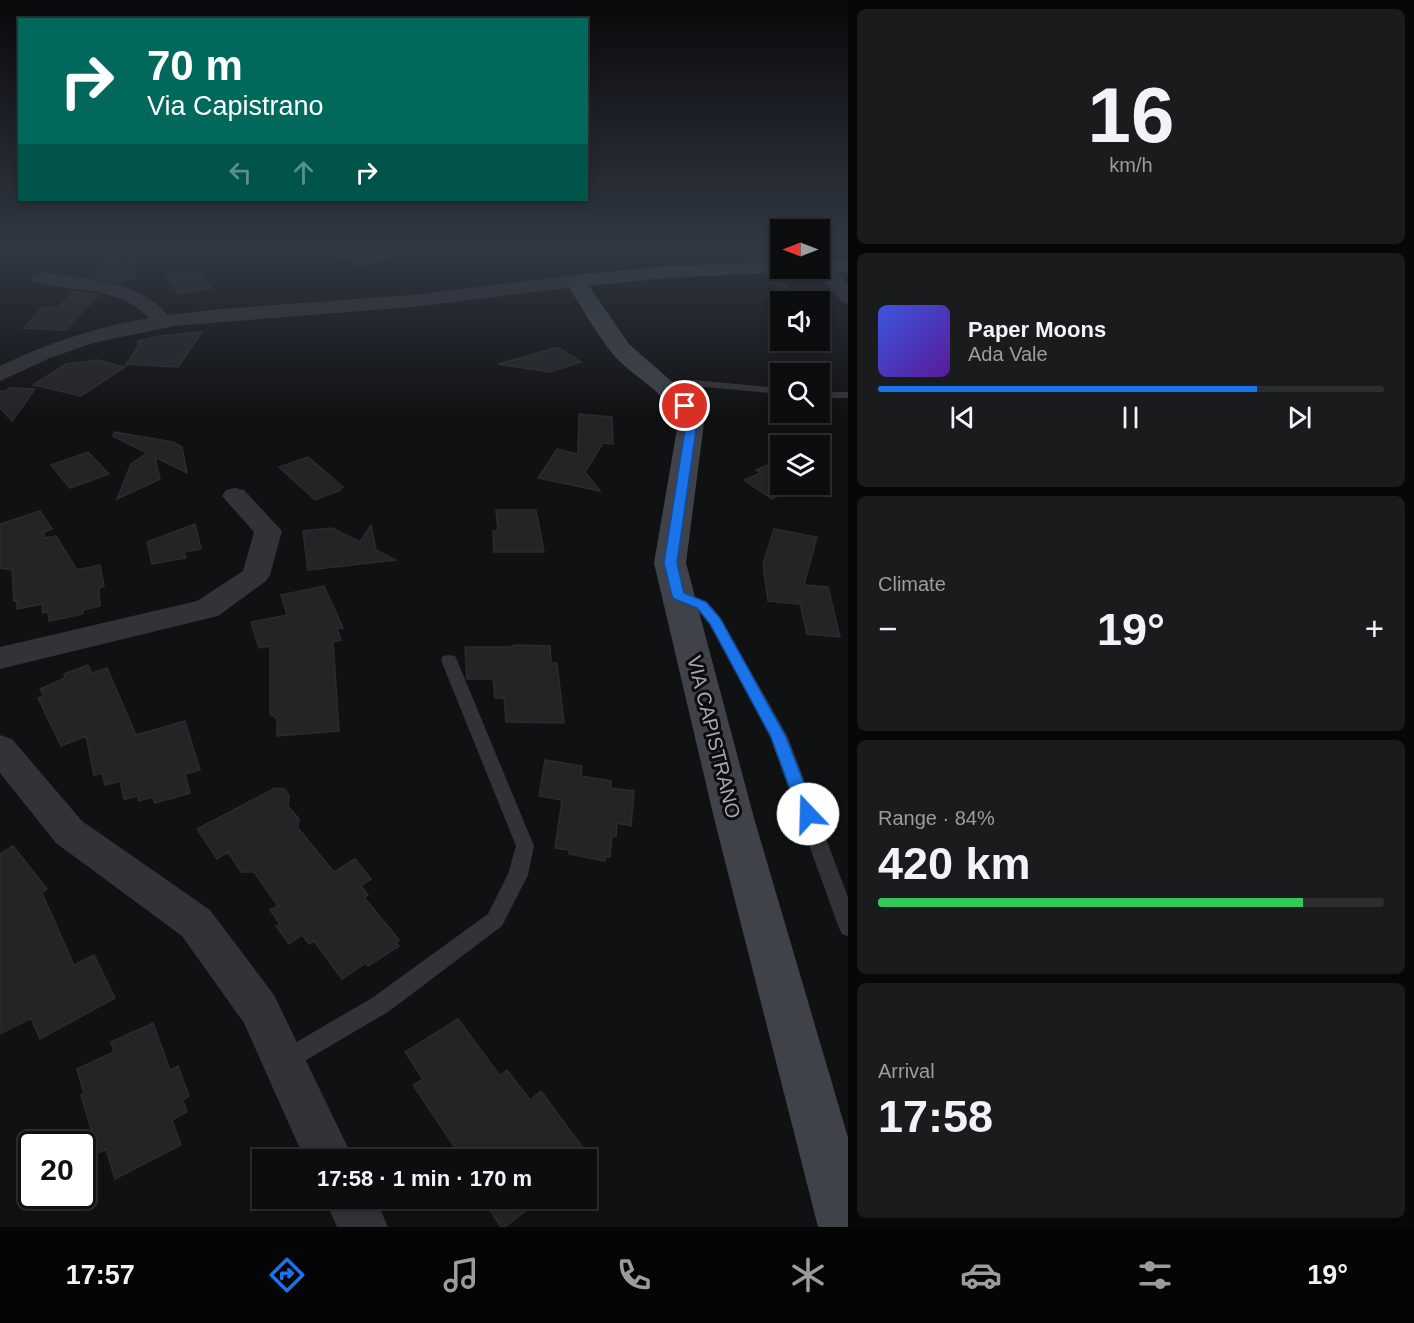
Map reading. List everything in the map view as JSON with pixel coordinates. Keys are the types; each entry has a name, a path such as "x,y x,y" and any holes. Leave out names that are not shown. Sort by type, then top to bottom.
{"street":[{"path":"144,302 154,309 162,321"},
{"path":"0,374 36,357 95,336 162,321 221,313 398,302"},
{"name":"VIA CAPISTRANO","path":"589,302 621,349 685,406 692,423 670,563 734,818 846,1227"},
{"path":"0,658 207,609 256,575 268,531 235,496"},
{"path":"0,748 69,832 196,923 259,1009 325,1149"},
{"path":"354,1209 363,1227"}],"lane":[{"path":"662,385 694,383 770,390"},
{"path":"830,395 848,395"},
{"path":"678,596 702,605 715,621 779,737 848,925"},
{"path":"284,1062 380,1005 495,920 518,875 525,846 448,660"}],"building":[{"path":"64,302 91,302 66,330 24,328 42,308 59,307"},
{"path":"202,332 178,367 126,364 138,347 138,341 159,336"},
{"path":"559,348 581,362 549,372 498,364"},
{"path":"98,360 125,367 81,396 33,385 66,364"},
{"path":"9,388 35,389 12,421 0,408 0,391 6,391"},
{"path":"579,414 612,417 613,444 603,443 585,472 600,491 538,478 557,449 578,454"},
{"path":"114,432 173,442 182,447 187,473 155,457 160,479 117,499 131,464 147,453 113,436"},
{"path":"88,452 109,474 70,488 51,465"},
{"path":"308,457 343,487 340,488 341,490 315,500 279,467"},
{"path":"770,464 770,495 781,495 772,499 744,480 761,473 756,470"},
{"path":"496,510 536,510 544,552 494,552 493,531 498,531"},
{"path":"40,511 52,529 43,533 45,538 56,536 77,570 100,565 104,586 99,589 100,606 83,610 83,614 49,621 48,612 43,613 42,604 17,609 17,600 14,601 12,570 0,568 0,524"},
{"path":"195,524 201,549 184,552 186,558 152,564 147,542"},
{"path":"371,525 376,550 396,560 308,570 303,531 332,528 360,542"},
{"path":"774,529 817,537 804,585 828,587 840,637 807,634 799,599 798,604 768,601 763,564"},
{"path":"324,586 343,628 337,629 341,640 333,642 339,731 277,736 277,718 270,714 270,646 259,648 251,622 287,615 281,595"},
{"path":"515,645 550,646 551,663 557,663 564,723 506,722 504,698 495,698 493,679 467,679 465,647 511,647"},
{"path":"88,665 92,673 107,668 136,735 185,721 200,770 185,774 190,793 155,803 153,797 139,801 138,796 124,799 120,781 105,785 102,773 94,775 86,736 61,746 38,698 44,696 40,689 65,678 64,674"},
{"path":"545,760 582,766 581,776 611,781 611,788 634,791 631,826 617,823 616,837 612,836 610,857 606,856 605,861 569,854 569,850 555,848 562,800 539,796"},
{"path":"275,788 284,789 289,795 288,806 299,819 298,828 334,872 355,859 371,879 361,886 368,895 364,897 399,940 396,943 399,946 368,966 366,963 342,979 314,941 309,944 302,935 289,944 276,926 280,924 270,910 278,906 254,872 241,872 228,852 217,859 197,829"},
{"path":"13,846 47,889 42,893 74,965 94,955 115,998 40,1039 31,1018 0,1034 0,854"},
{"path":"458,1019 500,1076 507,1070 530,1100 541,1091 584,1149 456,1149 413,1085 423,1079 405,1052"},
{"path":"153,1023 170,1070 178,1066 189,1096 183,1100 187,1112 172,1120 181,1145 115,1179 106,1149 98,1153 96,1131 92,1131 81,1095 84,1094 77,1069 114,1052 111,1042"},
{"path":"489,1209 528,1209 505,1227 501,1227"}],"route":[{"path":"685,406 692,423 670,563 678,596 702,605 715,621 779,737 808,814"}]}
